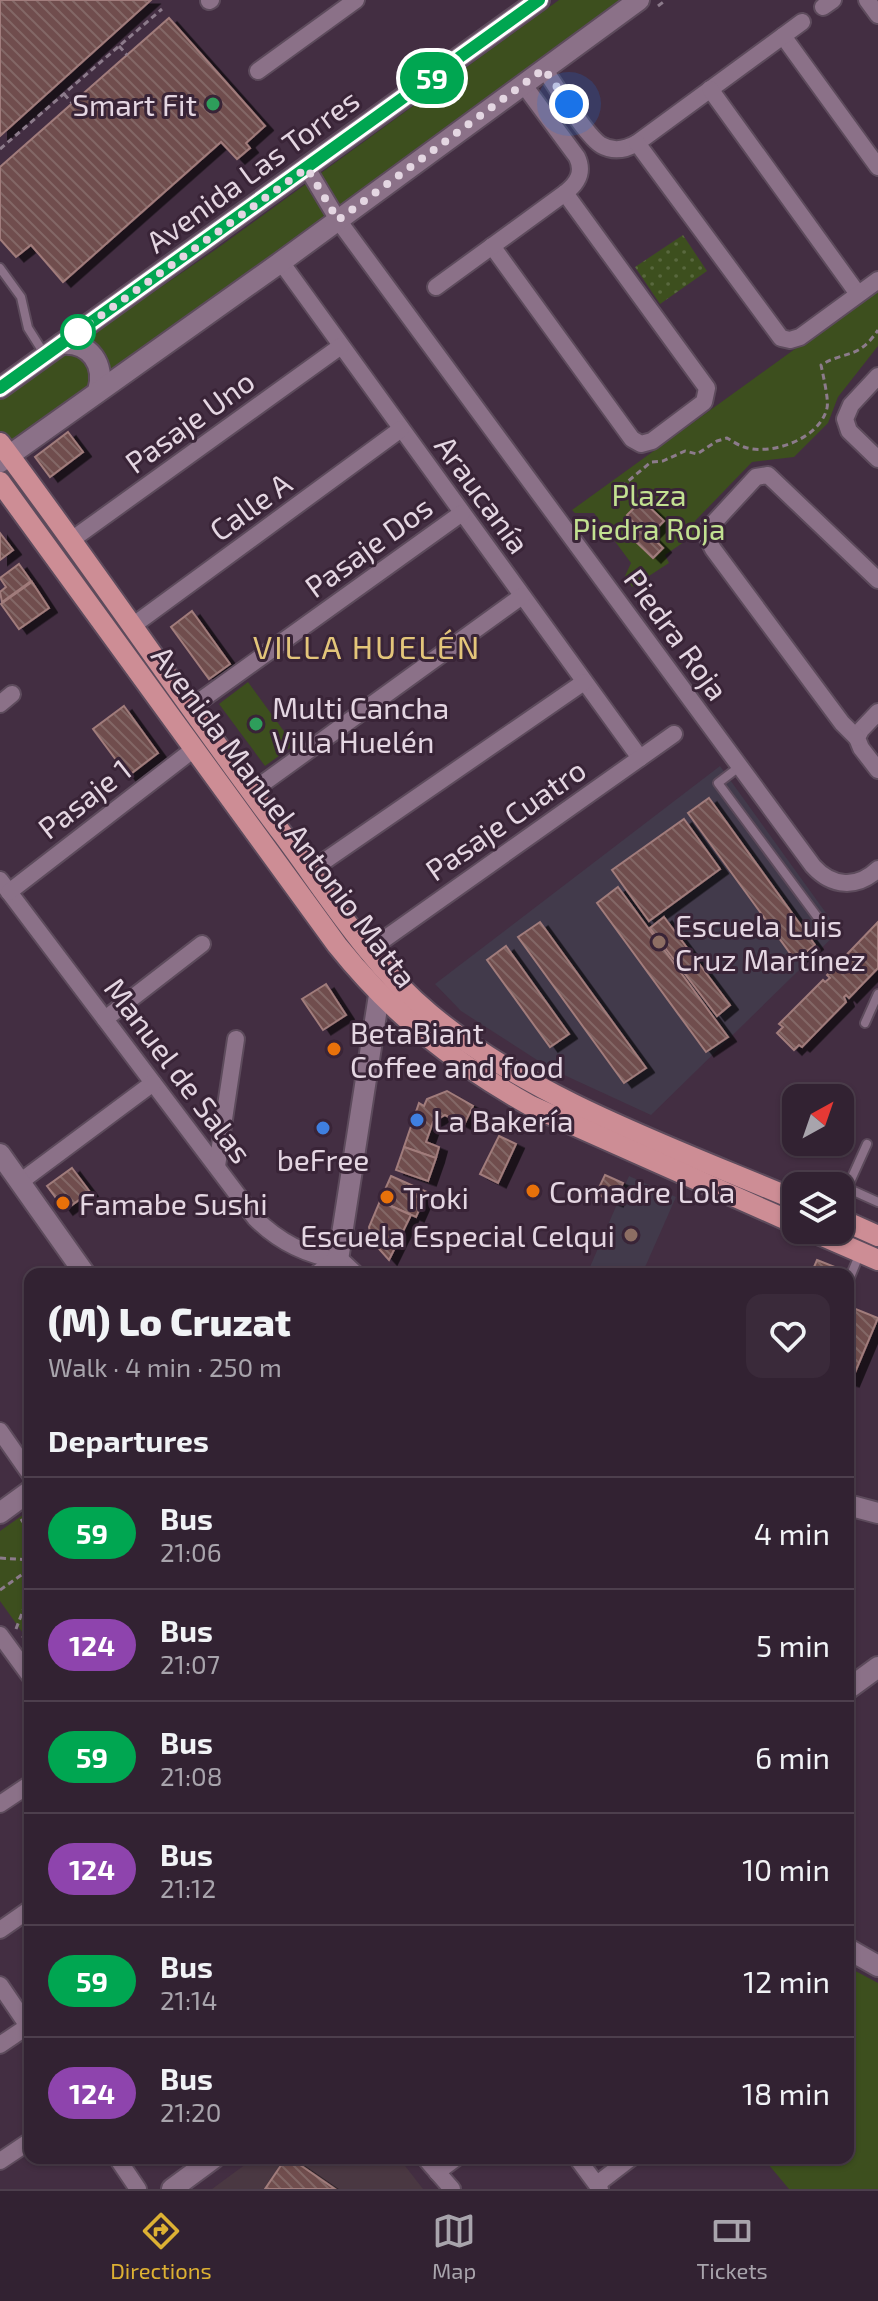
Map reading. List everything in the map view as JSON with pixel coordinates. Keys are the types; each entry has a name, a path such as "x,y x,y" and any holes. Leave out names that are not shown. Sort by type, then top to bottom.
{"main road":[{"name":"Avenida Manuel Antonio Matta","path":"3,453 374,956 431,1015 525,1079 591,1112 782,1194"},
{"name":"Avenida Manuel Antonio Matta","path":"0,482 337,945 396,1013 444,1052 531,1106 782,1218"},
{"path":"374,956 379,995"},
{"path":"854,1225 878,1236"},
{"path":"841,1244 869,1256"}],"street":[{"path":"258,71 356,0"},
{"name":"Avenida Las Torres","path":"0,388 539,0"},
{"path":"3,453 98,391 281,262 639,0"},
{"path":"867,0 878,15"},
{"path":"544,69 599,144 618,150 637,143 802,22"},
{"path":"783,36 878,167"},
{"path":"436,287 565,193 578,179 579,162 523,84"},
{"path":"710,89 858,294"},
{"path":"637,143 781,338 790,340 800,337 878,280"},
{"name":"Piedra Roja","path":"307,168 338,220 813,866 825,877 840,883 854,883 878,869"},
{"path":"492,246 632,439 641,444 652,441 704,402 707,388 565,193"},
{"name":"Araucanía","path":"281,262 640,758"},
{"path":"54,350 77,345 92,354 100,369 98,391"},
{"name":"Pasaje Uno","path":"70,541 341,346"},
{"path":"878,376 847,409 845,419 849,431 878,459"},
{"name":"Calle A","path":"131,627 401,429"},
{"path":"878,580 768,475 756,477 708,529 708,539 713,549 878,770"},
{"name":"Pasaje Dos","path":"190,708 462,513"},
{"path":"251,792 522,596"},
{"path":"310,871 584,682"},
{"path":"857,738 878,712"},
{"name":"Pasaje Cuatro","path":"374,956 674,734"},
{"name":"Pasaje 1","path":"5,886 194,749"},
{"name":"Manuel de Salas","path":"5,886 255,1218 275,1237 304,1252 346,1267"},
{"path":"105,1019 202,944"},
{"path":"346,1267 379,995"},
{"path":"217,1166 236,1039"},
{"path":"20,1182 153,1083"},
{"path":"0,1154 81,1268"},
{"path":"0,1431 24,1465"},
{"path":"0,1513 24,1495"},
{"path":"854,1507 878,1513"},
{"path":"0,1666 8,1646"},
{"path":"8,1646 24,1668"},
{"path":"854,1685 877,1670"},
{"path":"0,1804 24,1788"},
{"path":"0,1930 24,1913"},
{"path":"854,1952 878,1966"},
{"path":"0,1985 24,2021"},
{"path":"0,2045 24,2031"},
{"path":"0,2161 24,2145"},
{"path":"121,2164 138,2189"},
{"path":"172,2189 206,2164"},
{"path":"430,2164 452,2189"},
{"path":"437,2172 448,2164"},
{"path":"581,2164 598,2187 624,2164"}],"lane":[{"path":"0,268 21,297 28,328 54,350"},
{"path":"740,766 718,783 827,930"},
{"path":"865,1023 878,994"},
{"path":"854,1173 867,1144"},
{"path":"854,1191 878,1202"},
{"path":"854,1275 869,1256"}],"path":[{"path":"0,149 162,9"},
{"path":"119,46 127,55"},
{"path":"64,93 72,103"},
{"path":"621,487 651,462 663,461 685,451 697,454 727,438 746,448 788,444 804,438 820,422 827,407 821,365 857,352 871,341 878,330"},
{"path":"0,1558 24,1560"},
{"path":"0,1590 24,1573"},
{"path":"8,1646 24,1607"}],"shaded area":[{"name":"Escuela Luis Cruz Martínez","path":"720,766 839,931 651,1115 551,1069 461,1011 435,984"},
{"name":"Escuela Especial Celqui","path":"629,1176 676,1197 645,1268 590,1268"},
{"path":"246,2164 404,2164 423,2189 212,2189"}],"green space":[{"path":"559,0 621,0 0,454 0,397 215,250"},
{"path":"683,235 707,271 660,304 635,267"},
{"name":"Plaza Piedra Roja","path":"878,289 878,346 838,397 828,423 794,457 752,462 695,521 697,533 665,555 669,563 632,587 625,576 631,563 594,513 575,513 572,510"},
{"name":"Multi Cancha Villa Huelén","path":"248,682 294,745 265,766 219,704"},
{"path":"24,1514 24,1635 0,1601 0,1531"},
{"path":"854,1970 878,1983 878,2189 789,2189 768,2164 854,2164"}],"building":[{"path":"0,0 151,0 0,136"},
{"path":"169,18 265,126 246,143 250,148 237,159 221,142 63,282 31,245 16,257 0,239 0,167"},
{"path":"68,432 83,452 50,477 35,457"},
{"path":"642,500 664,521 650,535 663,548 653,558 631,537 639,529 627,515"},
{"path":"0,533 13,550 0,560"},
{"path":"19,564 31,581 2,602 0,592 6,587 0,578"},
{"path":"32,582 49,608 19,629 1,604"},
{"path":"192,611 230,664 209,679 171,627"},
{"path":"124,706 158,753 128,776 93,729"},
{"path":"709,798 815,945 795,960 688,813"},
{"path":"684,819 720,869 649,921 612,870"},
{"path":"618,887 728,1037 706,1052 597,903"},
{"path":"664,917 730,1005 717,1016 650,928"},
{"path":"540,922 646,1068 624,1083 518,937"},
{"path":"878,922 878,968 849,998 844,997 846,1002 802,1047 799,1045 794,1050 777,1033 783,1027 779,1024 823,980 825,982 830,978 827,975"},
{"path":"506,946 569,1034 550,1047 487,960"},
{"path":"326,984 346,1015 323,1030 302,999"},
{"path":"447,1091 473,1106 464,1125 445,1115 433,1122 426,1142 439,1147 436,1158 404,1147 419,1103 424,1106 427,1099"},
{"path":"499,1136 516,1144 498,1183 480,1174"},
{"path":"404,1147 436,1158 428,1181 396,1170"},
{"path":"72,1168 90,1192 65,1210 47,1186"},
{"path":"605,1175 623,1183 615,1202 596,1194"},
{"path":"391,1176 427,1192 416,1217 380,1201"},
{"path":"380,1201 411,1215 389,1260 372,1241 369,1227"},
{"path":"817,1260 837,1268 814,1268"},
{"path":"854,1308 878,1318 854,1375"},
{"path":"282,2164 299,2164 335,2189 265,2189"}],"bus line":[{"name":"59","path":"0,388 539,0"}],"place":[{"name":"Smart Fit","path":"213,104"},
{"name":"Multi Cancha Villa Huelén","path":"256,724"},
{"name":"Escuela Luis Cruz Martínez","path":"659,942"},
{"name":"BetaBiant Coffee and food","path":"334,1049"},
{"name":"La Bakería","path":"417,1120"},
{"name":"beFree","path":"323,1128"},
{"name":"Comadre Lola","path":"533,1191"},
{"name":"Troki","path":"387,1197"},
{"name":"Famabe Sushi","path":"63,1203"},
{"name":"Escuela Especial Celqui","path":"631,1235"}],"district":[{"name":"VILLA HUELÉN","path":"367,646"}],"route":[{"path":"78,332 307,168 338,220 544,69 569,104"}]}
